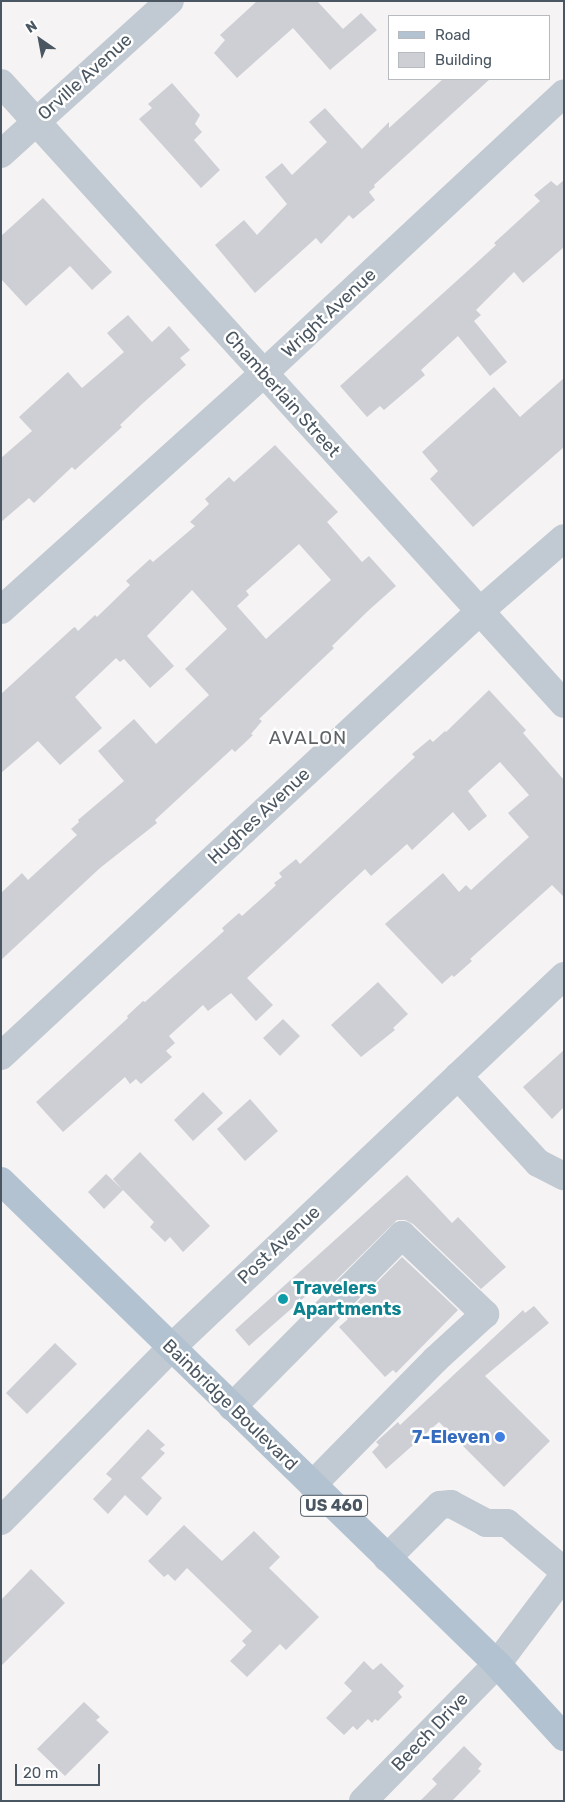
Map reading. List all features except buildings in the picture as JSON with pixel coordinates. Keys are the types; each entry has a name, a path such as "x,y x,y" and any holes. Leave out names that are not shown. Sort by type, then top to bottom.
{"main road":[{"name":"Bainbridge Boulevard","path":"1,1181 496,1664 564,1737"}],"street":[{"name":"Orville Avenue","path":"1,154 170,1"},
{"name":"Chamberlain Street","path":"1,84 564,704"},
{"name":"Wright Avenue","path":"1,610 264,373 564,93"},
{"name":"Hughes Avenue","path":"1,1056 480,611 564,538"},
{"name":"Post Avenue","path":"1,1521 171,1348 564,976"},
{"path":"458,1076 538,1163 564,1176"},
{"path":"232,1407 402,1236 485,1314 435,1360 312,1485"},
{"path":"387,1558 440,1505 451,1504 486,1522 507,1523 564,1573"},
{"name":"Beech Drive","path":"363,1801 496,1664 564,1573"}],"place":[{"name":"Travelers Apartments","path":"283,1299"},
{"name":"7-Eleven","path":"500,1437"}],"district":[{"name":"AVALON","path":"308,738"}]}
